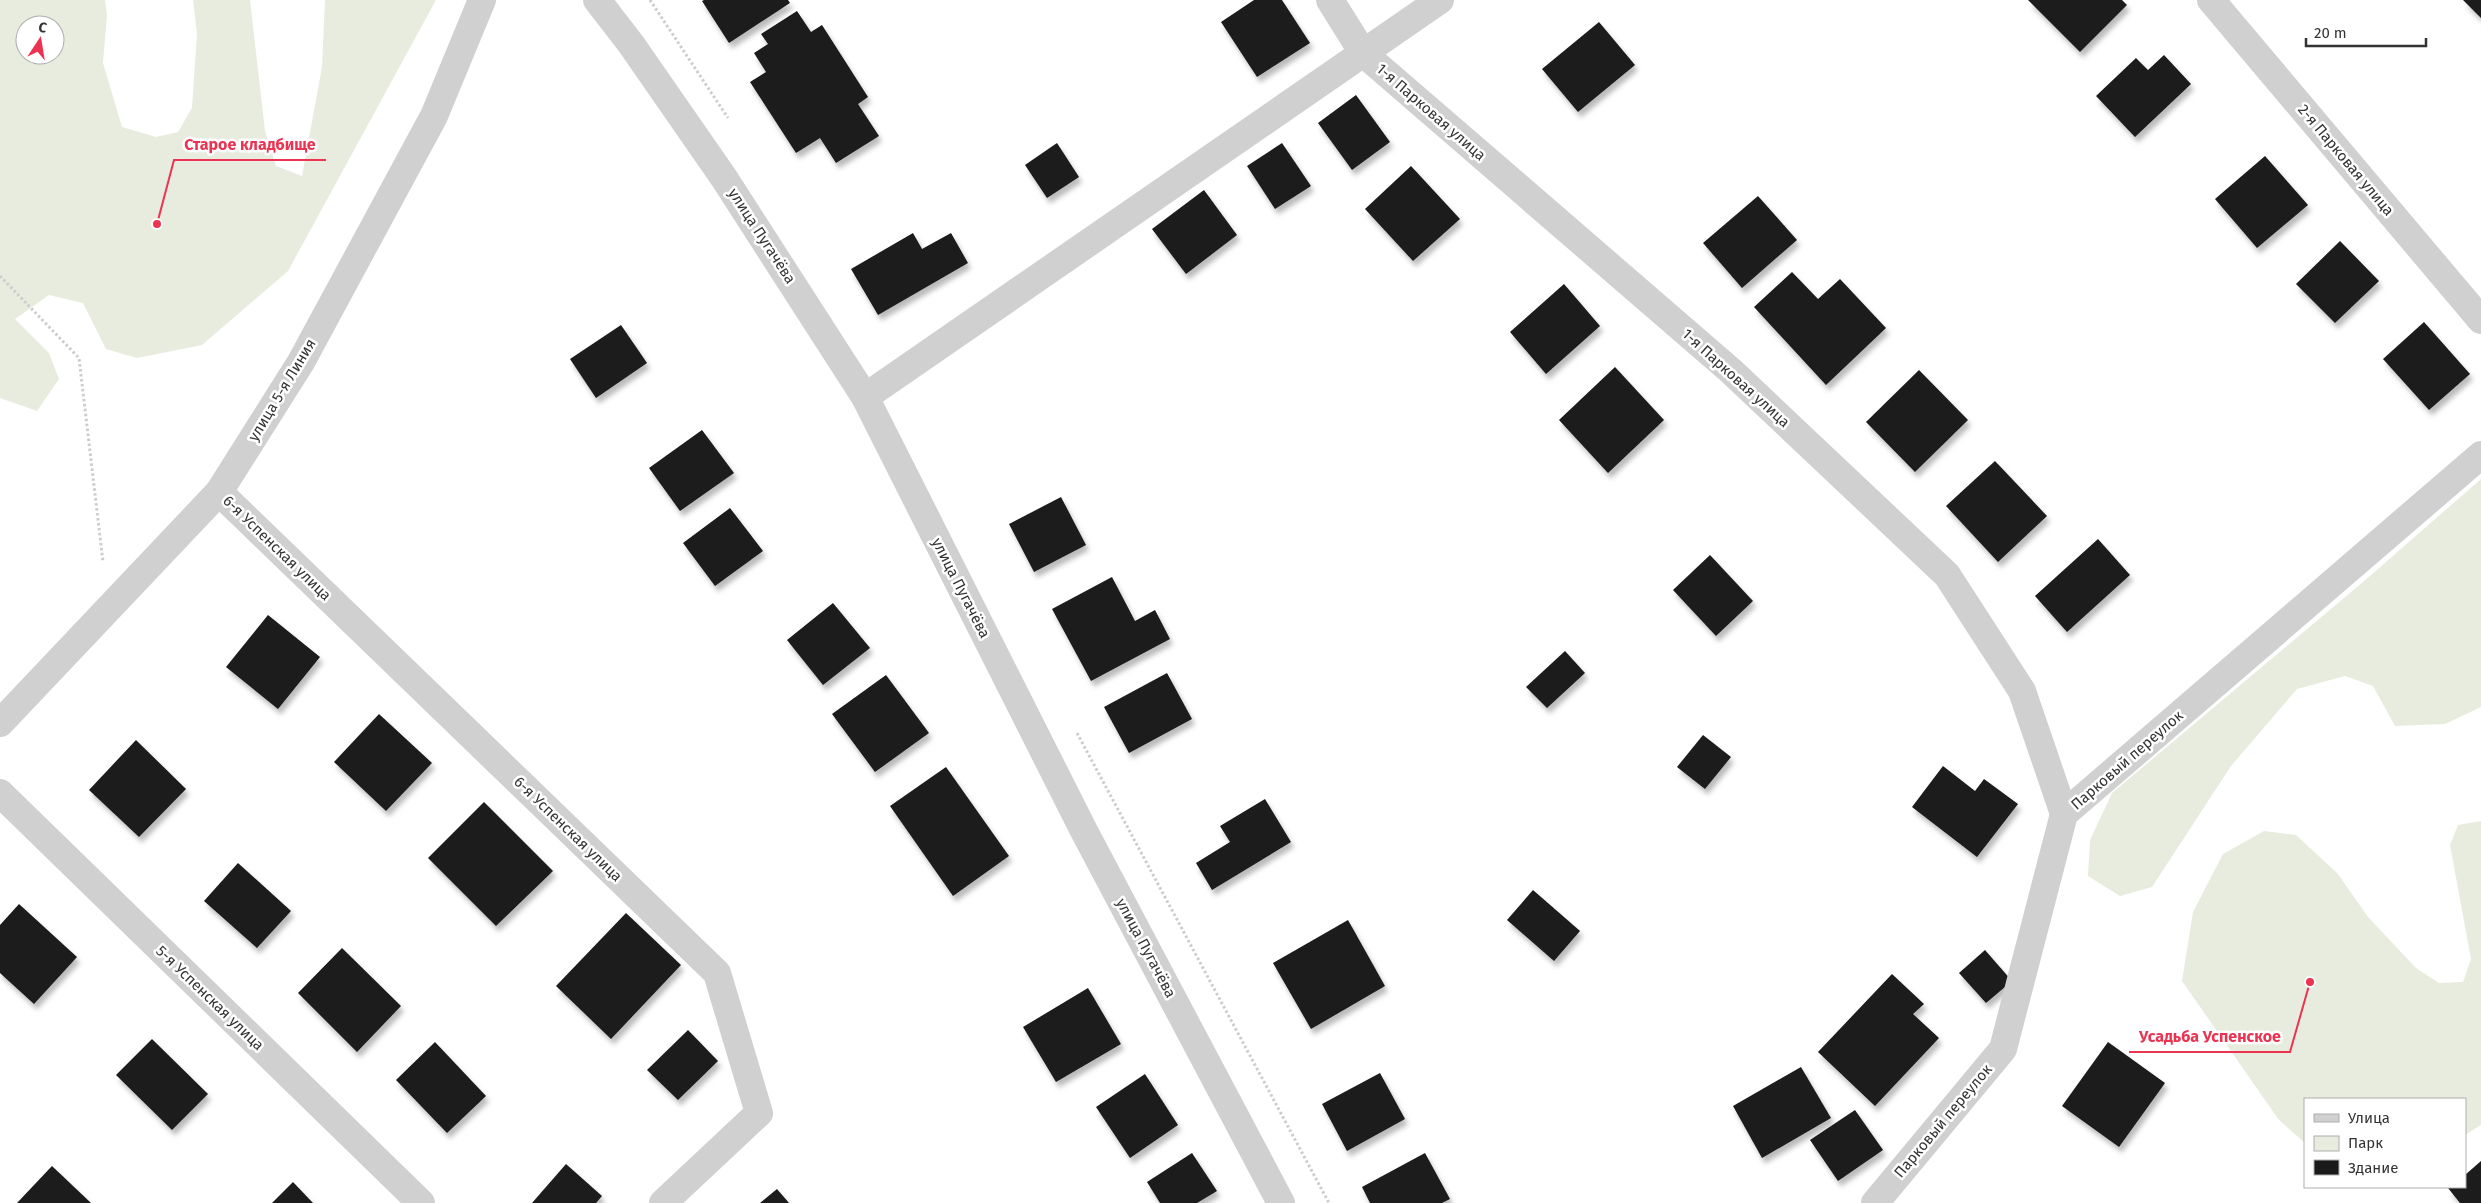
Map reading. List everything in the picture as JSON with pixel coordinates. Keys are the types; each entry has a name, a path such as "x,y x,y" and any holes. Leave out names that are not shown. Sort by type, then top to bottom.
{"street":[{"name":"улица 5-я Линия","path":"0,723 219,492 301,362 434,116 482,0"},
{"name":"улица Пугачёва","path":"596,0 631,44 724,178 864,397 1084,830 1281,1203"},
{"name":"1-я Парковая улица","path":"1330,0 1363,53 1731,370 1947,575 2022,691 2064,814"},
{"path":"864,397 1440,0"},
{"name":"2-я Парковая улица","path":"2211,0 2481,320"},
{"name":"Парковый переулок","path":"1875,1203 2003,1049 2064,814 2481,455"},
{"name":"6-я Успенская улица","path":"219,492 717,972 759,1112 663,1203"},
{"name":"5-я Успенская улица","path":"0,793 421,1203"}],"path":[{"path":"0,276 79,358 104,566"}],"green space":[{"path":"0,0 105,0 107,15 103,63 122,127 156,137 178,132 192,108 197,34 193,0 250,0 265,131 276,166 302,176 322,67 325,0 436,0 288,271 202,345 137,358 106,349 83,303 49,295 15,319 49,353 59,379 37,411 0,398"},
{"path":"2481,479 2481,707 2445,724 2395,726 2373,686 2345,676 2297,689 2231,766 2152,887 2120,896 2088,876 2090,840 2112,793 2363,582"},
{"path":"2481,821 2481,1125 2466,1134 2466,1098 2304,1098 2304,1142 2279,1120 2182,981 2193,912 2223,854 2264,831 2296,835 2338,874 2368,917 2416,968 2439,983 2463,982 2471,959 2450,845 2458,825"}],"building":[{"path":"788,0 790,3 729,43 702,1"},
{"path":"1254,0 1282,0 1310,43 1257,77 1221,22"},
{"path":"2028,0 2122,0 2127,5 2080,52"},
{"path":"2463,0 2481,0 2481,18"},
{"path":"797,11 811,32 822,25 868,97 858,104 879,136 836,163 820,138 796,153 750,82 766,72 754,53 768,44 761,34"},
{"path":"1599,22 1635,65 1578,112 1542,69"},
{"path":"2164,55 2191,84 2135,137 2096,96 2136,58 2148,70"},
{"path":"1356,95 1390,142 1352,170 1318,123"},
{"path":"1057,143 1079,177 1047,198 1025,165"},
{"path":"1282,143 1311,186 1275,209 1247,166"},
{"path":"2265,156 2308,205 2257,248 2215,199"},
{"path":"1411,166 1460,219 1413,261 1365,209"},
{"path":"1204,190 1237,235 1186,274 1152,229"},
{"path":"1758,196 1797,240 1742,288 1703,243"},
{"path":"913,233 922,249 951,233 968,263 878,315 851,269"},
{"path":"2340,241 2379,281 2335,323 2296,284"},
{"path":"1792,272 1818,299 1840,279 1886,328 1826,385 1754,307"},
{"path":"1564,284 1600,326 1546,374 1510,332"},
{"path":"2424,322 2470,374 2429,410 2383,359"},
{"path":"621,325 647,363 596,398 570,359"},
{"path":"1615,367 1664,420 1608,473 1559,420"},
{"path":"1919,370 1968,420 1915,472 1866,422"},
{"path":"702,430 734,473 680,511 649,468"},
{"path":"1995,461 2047,516 1998,562 1946,506"},
{"path":"1061,497 1086,545 1034,572 1009,524"},
{"path":"730,508 763,551 715,586 683,543"},
{"path":"2098,539 2130,575 2067,632 2035,596"},
{"path":"1710,555 1753,601 1716,636 1673,590"},
{"path":"1112,577 1135,621 1155,610 1170,639 1091,681 1052,609"},
{"path":"833,603 870,648 823,685 787,640"},
{"path":"268,615 320,657 278,709 226,667"},
{"path":"1565,651 1585,673 1547,708 1526,687"},
{"path":"1167,673 1192,719 1129,753 1104,707"},
{"path":"886,675 929,733 875,772 832,714"},
{"path":"379,714 432,763 386,811 334,762"},
{"path":"1703,735 1731,757 1705,789 1677,767"},
{"path":"136,740 186,789 139,837 89,790"},
{"path":"1943,766 1975,791 1984,779 2018,804 1977,857 1912,807"},
{"path":"946,767 1009,856 953,896 890,806"},
{"path":"1265,799 1291,842 1212,890 1196,863 1230,842 1220,826"},
{"path":"484,802 553,871 496,926 428,858"},
{"path":"238,863 291,911 257,948 204,901"},
{"path":"1533,890 1580,931 1554,961 1507,920"},
{"path":"19,904 77,957 34,1004 0,973 0,925"},
{"path":"626,913 681,965 611,1039 556,986"},
{"path":"1348,920 1385,986 1311,1029 1273,963"},
{"path":"342,948 401,1006 357,1052 298,993"},
{"path":"1985,950 2012,981 1986,1003 1959,973"},
{"path":"1892,974 1924,1004 1913,1014 1939,1038 1875,1106 1818,1052"},
{"path":"1088,988 1121,1044 1056,1082 1023,1027"},
{"path":"688,1030 718,1061 678,1100 647,1070"},
{"path":"152,1039 208,1094 172,1130 116,1075"},
{"path":"435,1042 486,1096 447,1133 396,1080"},
{"path":"2108,1042 2165,1083 2119,1147 2062,1106"},
{"path":"1801,1067 1831,1118 1762,1158 1733,1106"},
{"path":"1380,1073 1405,1119 1347,1151 1322,1104"},
{"path":"1145,1074 1178,1125 1130,1158 1096,1107"},
{"path":"1855,1110 1883,1150 1838,1181 1810,1140"},
{"path":"1192,1153 1217,1191 1197,1203 1160,1203 1147,1182"},
{"path":"1425,1153 1450,1199 1442,1203 1370,1203 1362,1187"},
{"path":"2481,1161 2481,1203 2460,1203 2448,1188 2466,1188 2466,1174"},
{"path":"566,1164 602,1196 596,1203 532,1203"},
{"path":"52,1166 91,1203 17,1203"},
{"path":"293,1182 313,1203 272,1203"},
{"path":"777,1189 789,1203 760,1203"}],"place":[{"name":"Старое кладбище","path":"157,224"},
{"name":"Усадьба Успенское","path":"2310,982"}]}
